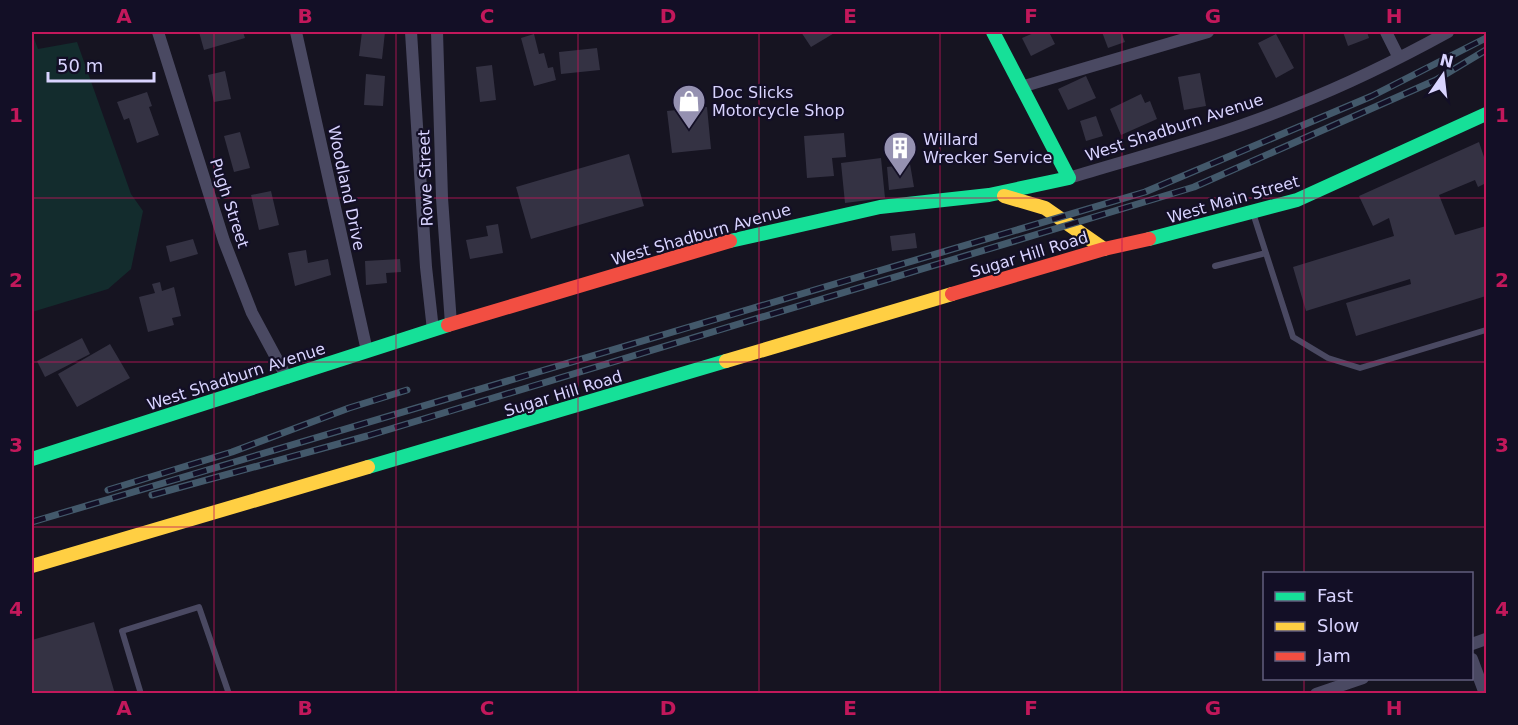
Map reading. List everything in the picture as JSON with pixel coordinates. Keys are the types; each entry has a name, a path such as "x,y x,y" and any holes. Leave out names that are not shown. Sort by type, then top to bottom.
{"street":[{"name":"Pugh Street","path":"158,32 224,241 252,313 287,378"},
{"name":"Woodland Drive","path":"296,32 367,351"},
{"path":"411,32 426,267 433,330"},
{"name":"Rowe Street","path":"437,32 441,198 451,324"},
{"path":"993,32 1069,178"},
{"path":"1021,87 1208,32"},
{"path":"1386,32 1399,58"},
{"name":"West Shadburn Avenue","path":"32,459 451,324 759,232 880,207 989,195 1069,178 1225,131 1296,105 1399,58 1448,32"},
{"name":"West Main Street","path":"1104,249 1297,200 1486,114"},
{"path":"989,195 1026,198 1060,217 1104,249"},
{"name":"Sugar Hill Road","path":"32,566 1104,249"},
{"path":"1473,662 1485,693"},
{"path":"1316,693 1357,680"}],"lane":[{"path":"1253,213 1293,337 1328,358 1360,368 1486,330"},
{"path":"1215,266 1266,253"},
{"path":"141,693 122,631 199,607 229,693"}],"green space":[{"path":"32,33 38,49 77,42 131,194 143,211 131,269 108,289 32,312"}],"building":[{"path":"199,32 243,32 245,38 204,50"},
{"path":"362,32 385,32 382,59 359,56"},
{"path":"801,32 836,32 811,47"},
{"path":"1036,32 1049,32 1055,44 1031,56 1022,38"},
{"path":"1102,32 1121,32 1125,42 1108,48"},
{"path":"1343,32 1367,32 1369,38 1348,46"},
{"path":"534,34 539,54 544,53 548,68 553,67 556,80 534,86 521,38"},
{"path":"1276,34 1294,68 1276,78 1258,43"},
{"path":"597,48 600,70 561,74 559,52"},
{"path":"492,65 496,100 480,102 476,67"},
{"path":"225,71 231,99 214,102 208,75"},
{"path":"1200,73 1206,106 1184,110 1178,77"},
{"path":"366,74 385,76 383,106 364,105"},
{"path":"1086,76 1096,98 1068,110 1058,89"},
{"path":"147,92 152,106 149,107 159,135 137,143 129,118 124,120 117,102"},
{"path":"1141,94 1145,103 1150,101 1157,119 1121,135 1110,109"},
{"name":"Doc Slicks Motorcycle Shop","path":"707,107 711,149 672,153 667,111"},
{"path":"1096,116 1103,136 1086,141 1080,121"},
{"path":"240,132 250,168 234,172 224,136"},
{"path":"844,133 846,157 832,158 834,176 807,178 804,136"},
{"path":"1479,142 1486,163 1486,183 1478,187 1475,180 1439,195 1455,235 1486,226 1486,296 1356,336 1346,303 1411,284 1410,279 1306,311 1293,267 1394,236 1389,218 1373,226 1359,196"},
{"path":"629,154 644,206 531,239 516,187"},
{"path":"881,158 885,198 845,203 841,163"},
{"name":"Willard Wrecker Service","path":"910,164 914,187 889,190 887,167"},
{"path":"271,191 279,225 259,230 251,195"},
{"path":"498,224 503,253 470,259 466,240 488,236 486,226"},
{"path":"915,233 917,248 892,251 890,236"},
{"path":"193,239 198,254 170,262 166,246"},
{"path":"306,250 308,263 328,259 331,275 295,286 288,253"},
{"path":"400,259 401,272 386,273 387,283 366,285 365,261"},
{"path":"160,282 162,291 174,287 181,316 172,318 174,325 148,332 139,297 155,293 152,284"},
{"path":"82,338 90,354 45,377 37,361"},
{"path":"110,344 130,378 77,407 58,374"},
{"path":"94,622 115,694 32,694 32,640"}],"railway":[{"path":"32,522 1145,192 1372,96 1486,38"},
{"path":"152,495 367,436 1194,187 1436,80 1486,50"},
{"path":"108,490 232,452 349,408 407,390"}],"traffic: fast":[{"path":"730,241 880,207 989,195 1069,178 993,32"},
{"path":"1149,239 1297,200 1486,114"},
{"path":"32,459 448,325"},
{"path":"368,467 726,361"}],"traffic: slow":[{"path":"1004,196 1045,208 1104,249"},
{"path":"726,361 952,294"},
{"path":"32,566 368,467"}],"traffic: jam":[{"path":"952,294 1104,249 1149,239"},
{"path":"448,325 730,241"}],"place":[{"name":"Doc Slicks Motorcycle Shop","path":"689,130"},
{"name":"Willard Wrecker Service","path":"900,177"}]}
